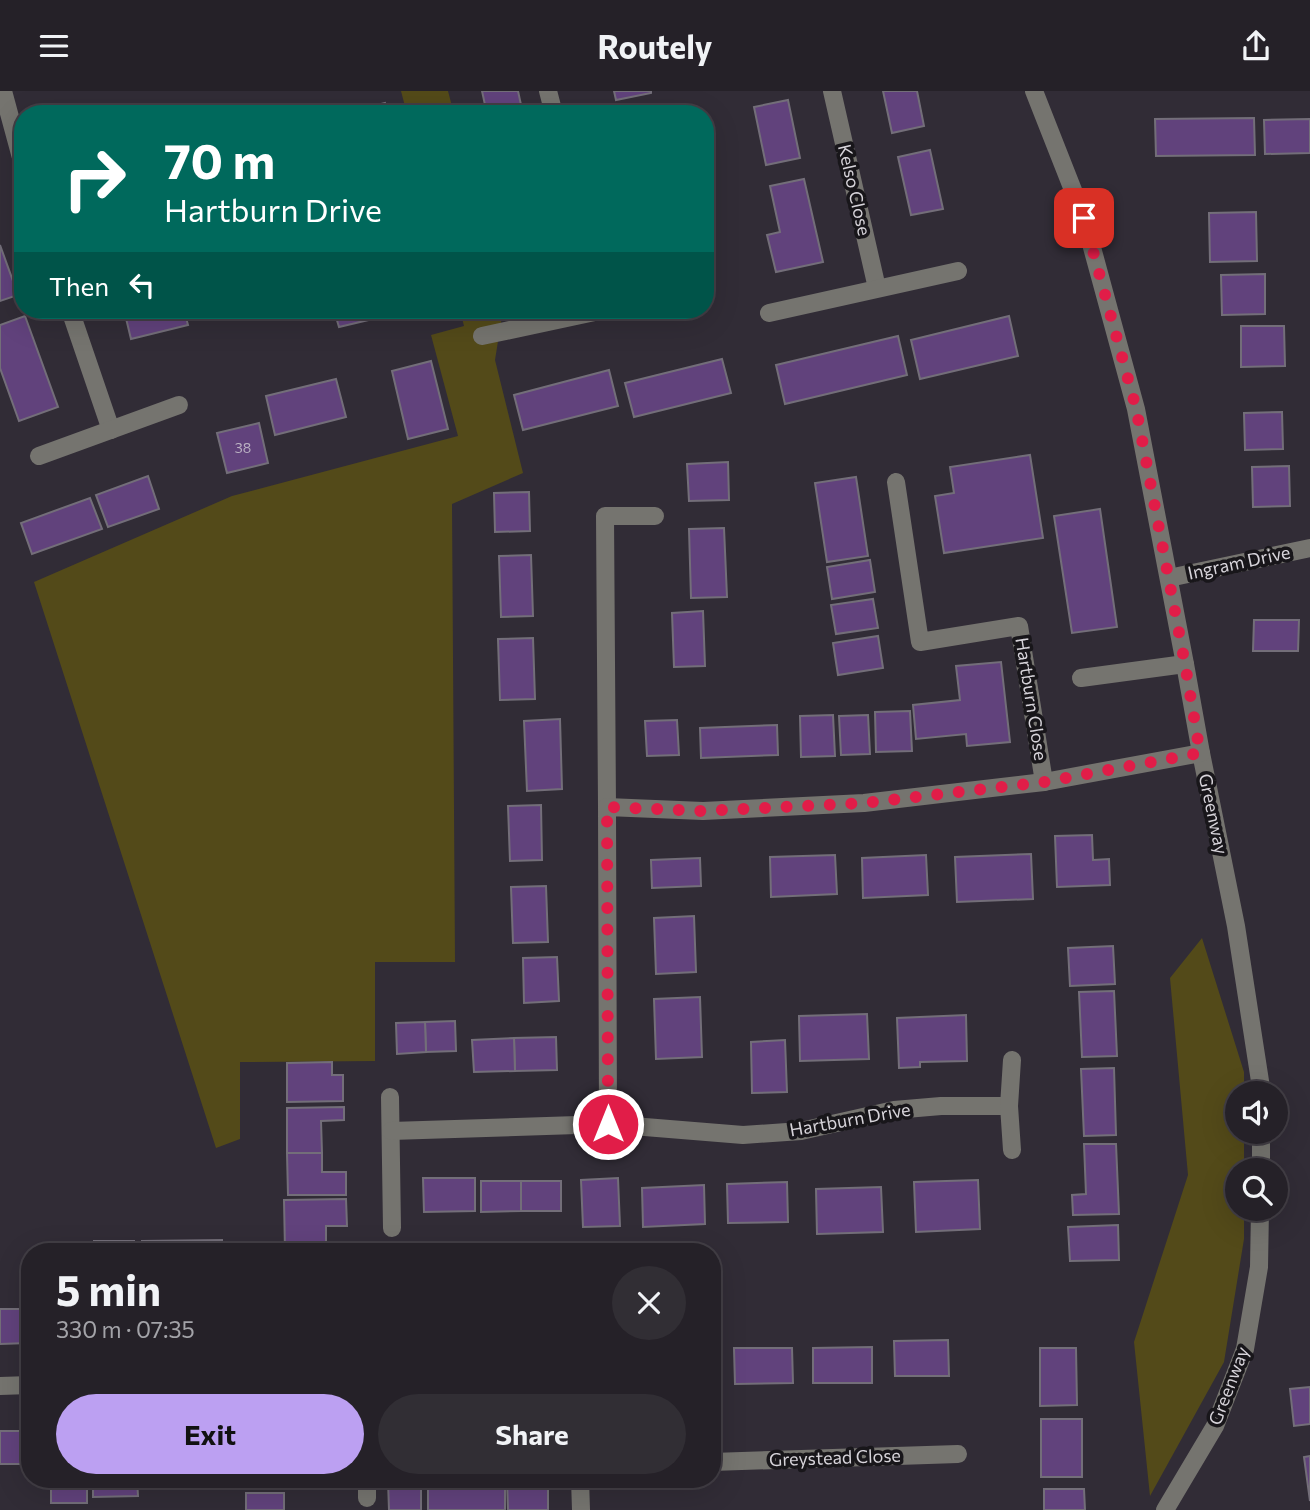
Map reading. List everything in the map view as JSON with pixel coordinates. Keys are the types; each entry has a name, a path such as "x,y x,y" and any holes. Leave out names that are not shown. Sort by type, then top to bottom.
{"street":[{"path":"3,91 14,132"},
{"name":"Kelso Close","path":"832,91 877,288"},
{"name":"Greenway","path":"1034,91 1084,218 1136,408 1200,753 1236,926 1260,1081"},
{"path":"769,313 958,271"},
{"path":"73,319 111,430"},
{"path":"482,336 560,319"},
{"path":"40,456 179,405"},
{"name":"Hartburn Close","path":"896,482 920,642 1019,626 1044,782"},
{"path":"608,1124 605,516 655,516"},
{"name":"Ingram Drive","path":"1168,578 1310,548"},
{"path":"1081,678 1185,664"},
{"path":"607,807 703,811 864,803 1044,782 1200,753"},
{"path":"1012,1060 1009,1106 1012,1150"},
{"path":"390,1097 392,1229"},
{"name":"Hartburn Drive","path":"391,1131 608,1124 743,1135 801,1132 894,1110 941,1106 1009,1106"},
{"name":"Greenway","path":"1166,1510 1215,1426 1245,1349 1259,1267 1260,1221"},
{"path":"0,1386 21,1385"},
{"name":"Greystead Close","path":"721,1462 958,1454"},
{"path":"368,1488 368,1498"},
{"path":"580,1488 581,1510"}],"shaded area":[{"path":"401,91 448,91 452,105 405,105"},
{"path":"462,319 502,319 495,360 523,473 452,504 455,962 375,962 375,1061 240,1062 240,1139 216,1148 34,582 232,496 458,436 431,335 464,326"},
{"path":"1202,938 1244,1072 1244,1081 1225,1081 1225,1144 1244,1144 1244,1158 1225,1158 1225,1221 1244,1221 1244,1239 1224,1362 1150,1496 1134,1342 1188,1175 1170,978"}],"building":[{"path":"482,91 518,91 521,105 485,105"},
{"path":"614,91 651,91 651,93 616,100"},
{"path":"883,91 917,91 924,126 892,133"},
{"path":"788,100 800,158 766,165 754,107"},
{"path":"1254,118 1255,155 1156,156 1155,119"},
{"path":"1310,119 1310,153 1265,154 1264,120"},
{"path":"930,150 943,209 911,215 898,157"},
{"path":"804,179 823,262 776,272 767,235 780,232 770,186"},
{"path":"1256,212 1257,261 1210,262 1209,213"},
{"path":"0,245 14,284 14,296 0,301"},
{"path":"1265,274 1265,314 1222,315 1221,275"},
{"path":"1009,316 1018,356 920,379 911,340"},
{"path":"17,319 26,319 58,407 19,421 0,368 0,325"},
{"path":"126,319 186,319 188,325 131,339"},
{"path":"337,319 373,319 339,327"},
{"path":"1241,326 1284,326 1285,366 1241,367"},
{"path":"898,336 907,375 785,404 776,365"},
{"path":"722,359 731,393 634,417 625,383"},
{"path":"431,361 448,429 408,439 392,371"},
{"path":"609,370 618,406 523,430 514,395"},
{"path":"336,379 346,417 275,435 266,396"},
{"path":"1282,412 1283,449 1245,450 1244,413"},
{"path":"259,423 268,463 227,473 217,433"},
{"path":"1030,455 1043,538 944,553 935,496 954,493 950,467"},
{"path":"728,462 729,500 689,501 687,464"},
{"path":"1289,466 1290,506 1253,507 1252,467"},
{"path":"148,476 159,509 108,527 96,495"},
{"path":"856,477 868,556 827,562 815,483"},
{"path":"529,492 530,531 495,532 494,493"},
{"path":"90,498 102,529 32,554 21,523"},
{"path":"1100,509 1117,627 1072,633 1054,516"},
{"path":"724,528 727,597 691,598 689,529"},
{"path":"531,555 533,616 501,617 499,556"},
{"path":"870,560 875,592 832,599 827,567"},
{"path":"873,599 878,628 836,634 831,605"},
{"path":"703,611 705,666 674,667 672,613"},
{"path":"1254,620 1299,620 1298,651 1253,651"},
{"path":"878,636 883,668 838,675 833,643"},
{"path":"533,638 535,699 500,700 498,639"},
{"path":"1001,662 1010,742 967,746 966,734 916,739 913,705 960,700 956,666"},
{"path":"910,711 912,751 876,752 875,712"},
{"path":"833,715 835,756 801,757 800,716"},
{"path":"868,715 870,754 841,755 839,716"},
{"path":"560,719 562,789 527,791 524,721"},
{"path":"677,720 679,755 647,756 645,721"},
{"path":"777,725 778,755 701,758 700,728"},
{"path":"541,805 542,860 510,861 508,806"},
{"path":"1092,835 1093,860 1109,859 1110,885 1057,887 1055,836"},
{"path":"1031,854 1033,899 957,902 955,857"},
{"path":"835,855 837,894 771,897 770,857"},
{"path":"926,855 928,895 863,898 862,858"},
{"path":"700,858 701,886 652,888 651,860"},
{"path":"546,886 548,942 513,943 511,887"},
{"path":"694,916 696,972 656,974 654,918"},
{"path":"1113,946 1115,984 1070,986 1068,948"},
{"path":"557,957 559,1001 524,1003 523,958"},
{"path":"1114,991 1117,1056 1082,1057 1079,992"},
{"path":"700,997 702,1057 656,1059 654,999"},
{"path":"867,1014 869,1059 800,1061 799,1016"},
{"path":"966,1015 967,1061 920,1062 920,1067 899,1068 897,1018"},
{"path":"455,1021 456,1051 426,1052 425,1022"},
{"path":"425,1022 426,1052 397,1054 396,1023"},
{"path":"556,1037 557,1070 515,1071 514,1038"},
{"path":"514,1038 515,1071 474,1072 472,1040"},
{"path":"785,1040 787,1092 752,1093 751,1042"},
{"path":"332,1062 332,1075 343,1075 343,1101 287,1102 287,1063"},
{"path":"1114,1068 1116,1135 1084,1136 1081,1069"},
{"path":"344,1107 344,1120 321,1121 322,1153 287,1153 287,1108"},
{"path":"1084,1144 1116,1144 1119,1214 1073,1215 1072,1195 1086,1194"},
{"path":"287,1153 322,1153 322,1172 346,1172 346,1195 288,1195"},
{"path":"423,1178 475,1178 475,1211 424,1212"},
{"path":"618,1178 620,1226 583,1227 581,1180"},
{"path":"978,1180 980,1229 916,1232 914,1182"},
{"path":"481,1181 521,1181 521,1211 481,1212"},
{"path":"521,1181 561,1181 561,1211 521,1211"},
{"path":"787,1182 788,1222 728,1223 727,1184"},
{"path":"704,1185 705,1224 643,1227 642,1188"},
{"path":"881,1187 883,1232 817,1234 816,1189"},
{"path":"346,1199 347,1226 326,1226 326,1243 285,1243 284,1200"},
{"path":"1118,1225 1119,1260 1070,1261 1068,1227"},
{"path":"222,1240 222,1243 142,1243"},
{"path":"94,1241 134,1241 134,1243"},
{"path":"0,1309 21,1309 21,1343 0,1344"},
{"path":"948,1340 949,1376 895,1376 894,1341"},
{"path":"872,1347 872,1383 813,1383 813,1348"},
{"path":"734,1348 792,1348 793,1383 735,1384"},
{"path":"1040,1348 1076,1348 1077,1405 1040,1406"},
{"path":"1310,1387 1310,1424 1294,1426 1290,1389"},
{"path":"1041,1419 1082,1419 1082,1477 1041,1477"},
{"path":"0,1431 21,1431 21,1464 0,1464"},
{"path":"1310,1456 1310,1501 1304,1457"},
{"path":"51,1488 87,1488 87,1503 51,1503"},
{"path":"93,1488 138,1488 138,1496 93,1497"},
{"path":"388,1488 421,1488 421,1510 389,1510"},
{"path":"428,1488 505,1488 505,1510 428,1510"},
{"path":"507,1488 548,1488 548,1510 508,1510"},
{"path":"1044,1489 1084,1489 1085,1510 1044,1510"},
{"path":"246,1493 284,1493 284,1510 246,1510"}],"route":[{"path":"608,1124 607,807 703,811 864,803 1044,782 1200,753 1136,408 1084,218"}]}
